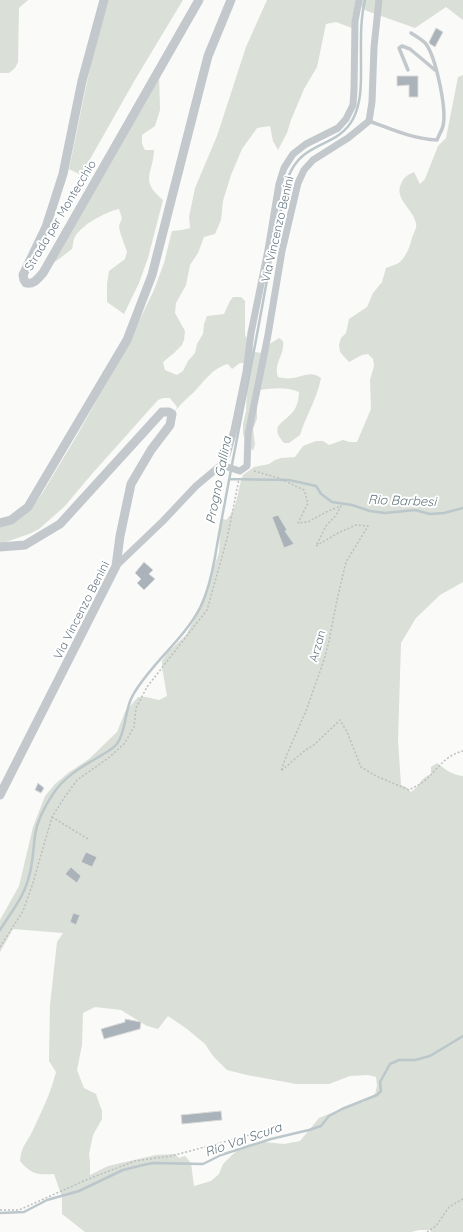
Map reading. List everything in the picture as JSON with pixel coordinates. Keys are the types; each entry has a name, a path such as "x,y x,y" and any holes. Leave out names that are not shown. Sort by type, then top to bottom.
{"street":[{"name":"Strada per Montecchio","path":"104,0 82,81 63,174 46,227 23,275 26,283 30,284 34,282 43,273 199,0"},
{"path":"0,523 11,520 28,508 127,340 152,275 208,56 231,0"},
{"name":"Via Vincenzo Benini","path":"0,795 116,566 163,521 196,486 223,466 234,430 246,372 255,313 268,250 279,184 284,168 293,154 306,144 338,128 346,119 353,105 355,22 359,0"},
{"path":"369,121 372,102 374,47 379,0"},
{"name":"Via Vincenzo Benini","path":"243,469 247,466 248,435 268,335 282,251 298,183 304,170 313,160 348,138 369,121"},
{"path":"0,547 25,545 60,524 162,412 169,412 172,414 170,426 151,450 131,484 120,536 116,566"},
{"path":"223,466 243,469"}],"lane":[{"path":"369,121 411,136 437,140 443,126 444,114 441,91 432,55 426,43 412,33"},
{"path":"408,70 399,48 402,46 410,49 436,70"}],"path":[{"path":"0,947 23,911 33,883 52,817 77,780 124,744 134,726 136,708 147,688 208,610 227,539 243,469"},
{"name":"Arzan","path":"243,469 279,478 304,490 308,503 298,523 308,522 341,506 336,515 326,526 316,546 338,533 356,525 368,526 346,562 324,660 306,711 281,771 315,744 340,720 347,732 361,767 376,776 409,790 423,782 446,758 454,753 463,751"},
{"path":"52,817 88,838"},
{"path":"0,1210 20,1210 86,1180 135,1161 171,1156 261,1132"},
{"path":"427,1232 436,1226 449,1207 463,1199"}],"shaded area":[{"path":"0,0 28,0 19,8 18,62 15,68 9,73 0,73"},
{"path":"107,0 183,0 136,78 81,175 69,169 93,53"},
{"path":"267,0 355,0 355,2 357,0 463,0 463,20 446,7 415,28 367,11 355,3 352,28 336,22 326,24 317,67 304,89 287,133 278,150 273,141 270,126 257,128 242,149 231,175 223,201 221,220 215,234 204,237 198,253 190,265 186,285 176,303 175,313 185,331 184,340 182,345 163,362 165,370 177,375 183,371 188,361 195,353 197,344 203,334 207,316 224,314 233,297 241,297 245,301 245,335 255,352 262,353 271,343 279,338 283,341 282,351 277,367 278,377 290,378 313,374 321,378 300,435 289,443 284,443 277,429 295,408 299,392 280,388 260,390 257,400 257,419 253,429 255,444 253,451 246,442 243,434 243,424 246,411 248,363 240,363 232,369 228,364 222,366 213,372 175,411 177,407 170,398 158,400 65,506 39,529 29,534 0,543 0,525 34,505 76,437 123,354 154,290 164,263 172,231 190,228 189,217 195,188 217,136 246,47"},
{"path":"159,71 160,110 155,126 142,135 142,144 145,150 154,150 149,182 151,187 163,200 148,258 139,283 124,314 107,302 109,271 125,259 127,252 120,232 119,226 122,218 119,209 100,216 81,229 74,239 72,249 50,265"},
{"path":"463,75 463,582 440,595 416,618 401,643 398,740 401,785 406,787 411,792 424,778 431,774 431,767 437,763 452,773 463,776 463,1232 431,1232 430,1230 419,1230 411,1232 85,1232 62,1214 62,1197 54,1174 35,1173 28,1169 20,1161 23,1148 43,1109 56,1072 49,1061 50,1005 57,942 63,933 13,929 0,952 0,920 19,886 33,827 45,796 55,784 89,759 117,732 125,712 138,697 159,700 167,696 162,661 168,652 186,635 195,618 219,552 221,518 226,520 230,516 235,505 243,475 254,467 269,464 281,458 295,457 303,446 316,441 323,441 329,445 343,440 357,442 371,409 370,380 374,366 373,359 368,354 362,355 349,362 340,352 339,345 341,338 346,333 349,319 367,307 373,293 382,282 386,268 400,262 408,250 416,229 416,223 400,194 401,184 409,174 414,172 420,184 425,179 438,146 446,138 458,77","holes":["95,1007 121,1010 147,1026 158,1029 168,1016 205,1044 213,1056 227,1070 296,1084 329,1084 350,1076 368,1075 376,1077 377,1086 375,1094 364,1102 351,1105 319,1118 300,1141 284,1144 264,1142 245,1145 223,1164 219,1174 211,1181 194,1186 191,1163 185,1156 179,1158 175,1154 156,1155 108,1166 90,1175 89,1154 93,1135 102,1119 102,1111 96,1094 84,1088 77,1070 82,1045 83,1013"]}],"building":[{"path":"436,28 443,32 435,47 429,42"},
{"path":"397,76 418,76 418,97 409,97 409,85 397,86"},
{"path":"278,515 287,530 285,531 294,544 284,548 272,517"},
{"path":"144,562 153,570 149,574 155,579 144,590 137,583 141,579 135,573"},
{"path":"38,783 44,788 41,793 35,790"},
{"path":"86,852 97,857 92,867 81,862"},
{"path":"71,867 81,876 77,883 65,874"},
{"path":"73,913 80,915 76,925 70,922"},
{"path":"125,1019 141,1022 140,1029 104,1039 101,1029 125,1022"},
{"path":"221,1111 222,1120 182,1124 181,1115"}],"waterway":[{"name":"Progno Gallina","path":"0,930 16,906 26,887 33,858 36,830 50,799 57,788 67,778 117,744 122,733 130,701 140,683 186,630 201,606 210,582 214,563 271,260 288,178 294,166 301,157 338,136 346,129 353,119 358,106 360,91 361,32 365,0"},
{"name":"Rio Barbesi","path":"230,479 289,480 316,486 320,493 332,502 385,513 415,510 430,514 444,513 463,508"},
{"name":"Rio Val Scura","path":"0,1213 24,1212 47,1200 79,1191 123,1170 153,1163 203,1164 221,1155 271,1139 321,1126 329,1116 342,1109 377,1095 381,1091 380,1082 390,1064 399,1060 415,1060 430,1056 463,1036"}]}
